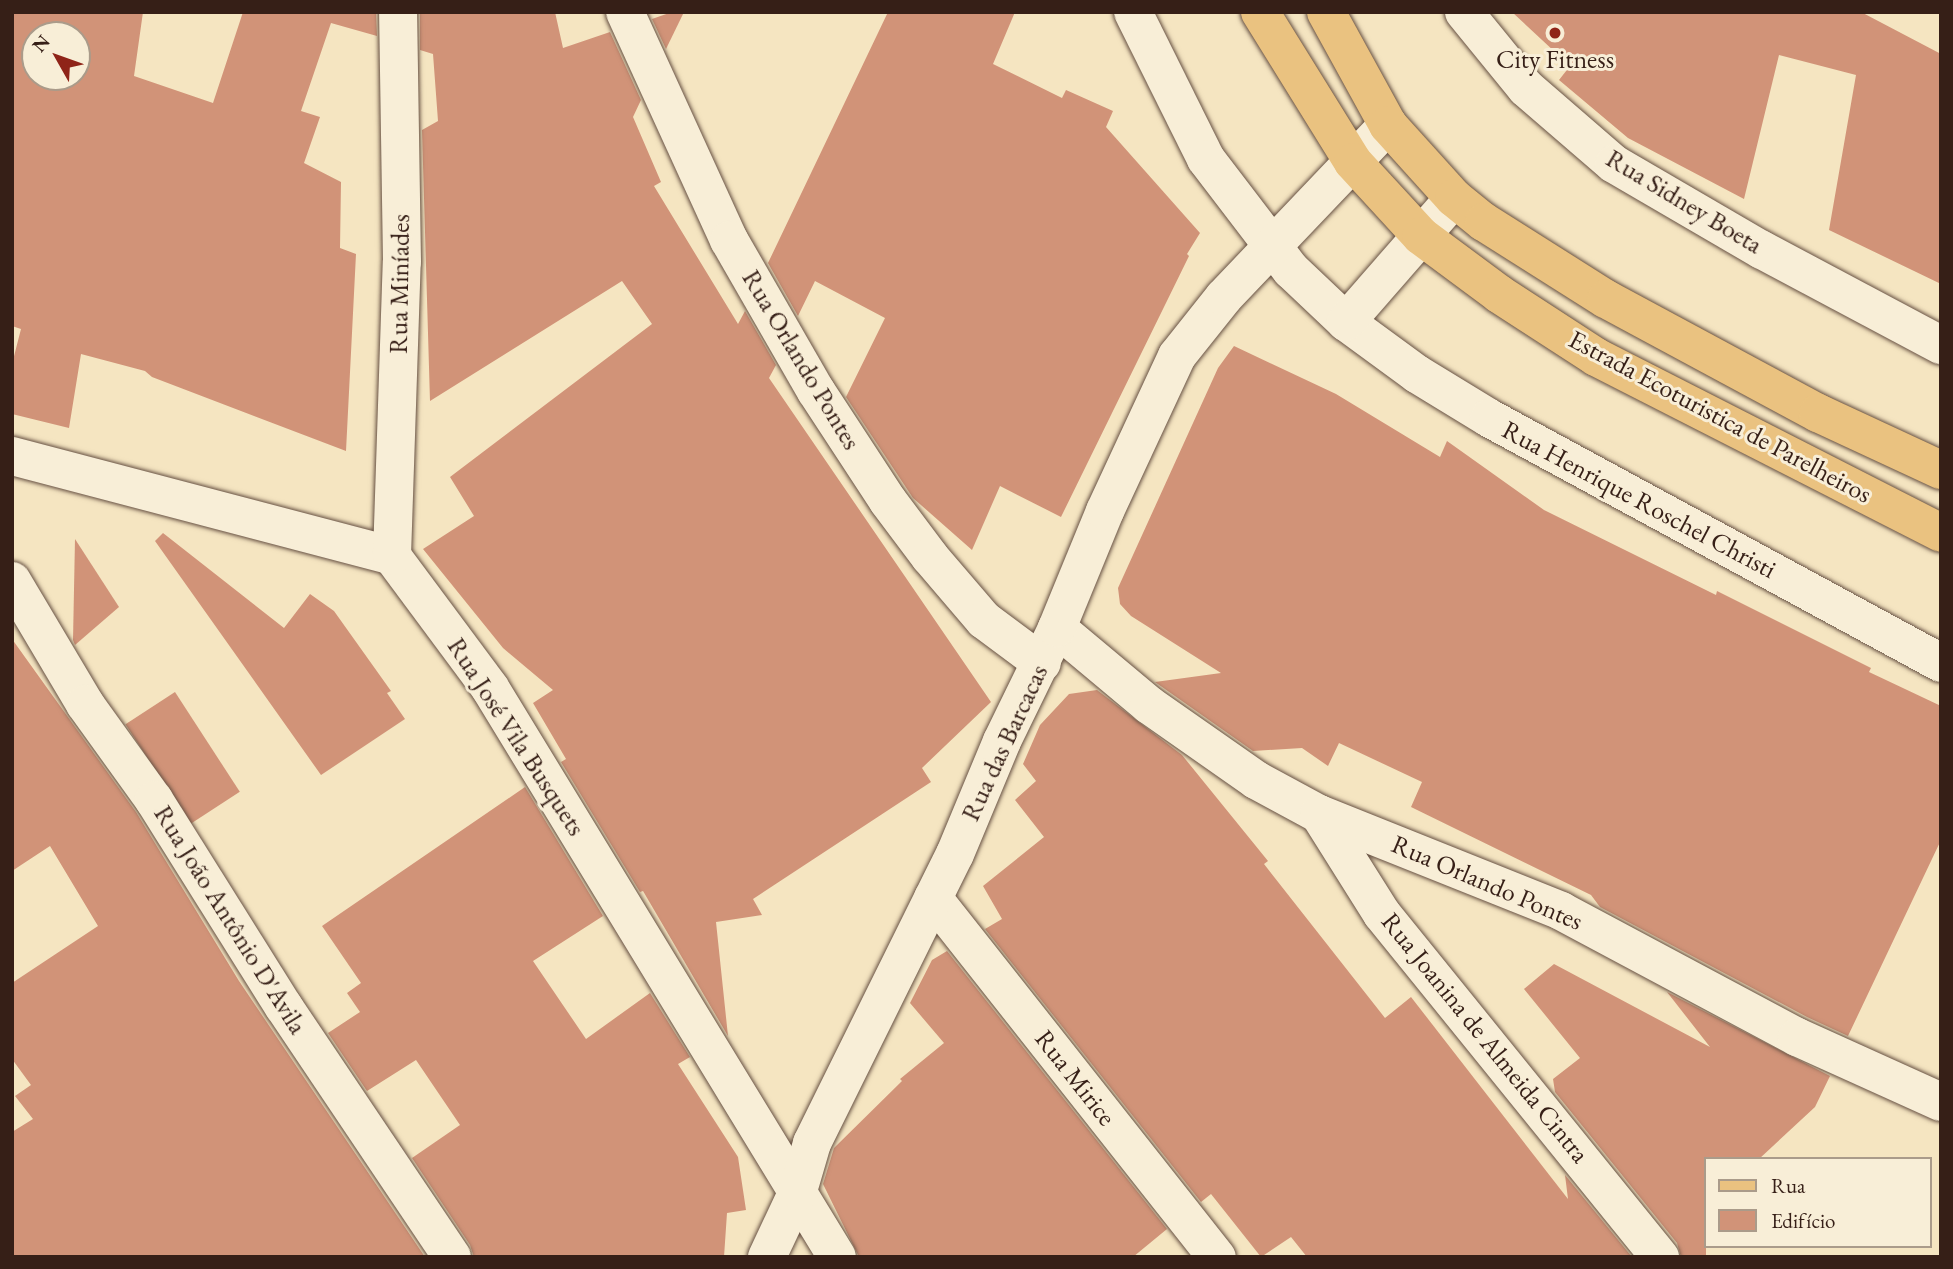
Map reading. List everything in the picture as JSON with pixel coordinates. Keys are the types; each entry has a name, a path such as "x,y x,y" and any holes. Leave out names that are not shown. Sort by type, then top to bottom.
{"main road":[{"name":"Estrada Ecoturistica de Parelheiros","path":"1260,12 1353,162 1421,236 1499,294 1596,357 1941,533"},
{"name":"Estrada Ecoturistica de Parelheiros","path":"1326,12 1388,125 1454,198 1484,222 1606,299 1818,413 1941,470"}],"street":[{"name":"Rua Miníades","path":"392,556 402,262 398,12"},
{"name":"Rua Orlando Pontes","path":"625,12 729,240 824,402 888,501 930,557 984,620 1042,663"},
{"name":"Rua Henrique Roschel Christi","path":"1133,12 1206,159 1291,270 1346,322 1417,374 1489,418 1941,663"},
{"name":"Rua Sidney Boeta","path":"1464,12 1526,88 1614,164 1762,250 1941,345"},
{"path":"1273,249 1388,125"},
{"path":"1346,322 1454,198"},
{"name":"Rua das Barcacas","path":"767,1257 799,1191 812,1143 933,898 1002,741 1042,663 1105,511 1177,356 1224,297 1273,249"},
{"path":"12,456 392,556"},
{"name":"Rua José Vila Busquets","path":"392,556 490,688 837,1257"},
{"name":"Rua João Antônio D'Avila","path":"12,581 85,704 154,800 284,1007 452,1257"},
{"name":"Rua Orlando Pontes","path":"1057,628 1170,720 1256,780 1319,814 1561,911 1797,1037 1941,1102"},
{"name":"Rua Joanina de Almeida Cintra","path":"1319,814 1382,914 1660,1257"},
{"name":"Rua Mirice","path":"933,898 1217,1257"}],"building":[{"path":"12,12 143,12 134,76 213,103 243,12 376,12 377,36 331,23 301,111 320,117 304,163 341,182 340,248 356,254 346,451 152,377 145,371 81,354 69,428 12,414 12,364 21,329 12,326"},
{"path":"420,12 555,12 563,48 610,32 641,100 633,117 661,182 654,186 738,324 745,311 776,365 769,378 991,702 922,768 931,782 753,899 762,915 716,922 728,1036 643,891 640,892 561,762 566,759 533,703 553,690 503,648 423,549 474,516 450,477 652,324 622,281 430,401 422,130 438,121 433,54 420,50"},
{"path":"672,12 684,12 666,49 652,19"},
{"path":"888,12 1015,12 993,64 1062,98 1066,90 1113,111 1106,127 1200,233 1187,254 1189,256 1061,517 1000,486 972,550 913,498 846,397 885,318 815,281 798,316 768,263"},
{"path":"1512,12 1861,12 1941,54 1941,284 1829,230 1856,75 1779,55 1744,199 1628,138 1559,80 1570,66"},
{"path":"1234,346 1336,394 1440,457 1447,441 1544,510 1716,595 1717,591 1871,668 1869,672 1941,706 1941,840 1848,1036 1600,907 1591,895 1411,807 1422,782 1339,743 1328,766 1302,748 1253,751 1155,682 1221,673 1131,616 1120,604 1118,588 1218,368"},
{"path":"163,533 284,628 310,594 334,611 391,691 387,693 405,719 321,775 155,541"},
{"path":"75,539 119,607 75,645 73,640"},
{"path":"12,639 136,812 239,981 425,1257 12,1257 12,1132 33,1119 15,1096 31,1085 12,1059 12,983 98,926 50,846 12,871"},
{"path":"1097,690 1182,755 1268,861 1264,864 1385,1018 1411,997 1568,1199 1565,1175 1632,1257 1307,1257 1291,1237 1261,1257 1211,1194 1201,1202 985,929 1002,919 983,886 1044,837 1015,800 1036,781 1023,764 1040,725 1069,694"},
{"path":"175,692 240,792 190,824 126,724"},
{"path":"525,787 603,916 533,961 586,1039 650,993 690,1057 678,1064 738,1157 746,1210 727,1213 724,1257 474,1257 470,1245 412,1158 460,1125 416,1060 367,1091 328,1033 360,1012 347,993 361,983 322,926"},
{"path":"947,951 1167,1229 1133,1257 859,1257 823,1184 834,1148 902,1081 900,1079 944,1043 910,1003 932,960"},
{"path":"1554,964 1710,1047 1667,992 1830,1076 1815,1107 1761,1157 1704,1157 1706,1257 1681,1257 1677,1243 1555,1092 1553,1079 1580,1058 1524,989"}],"place":[{"name":"City Fitness","path":"1555,33"}]}
